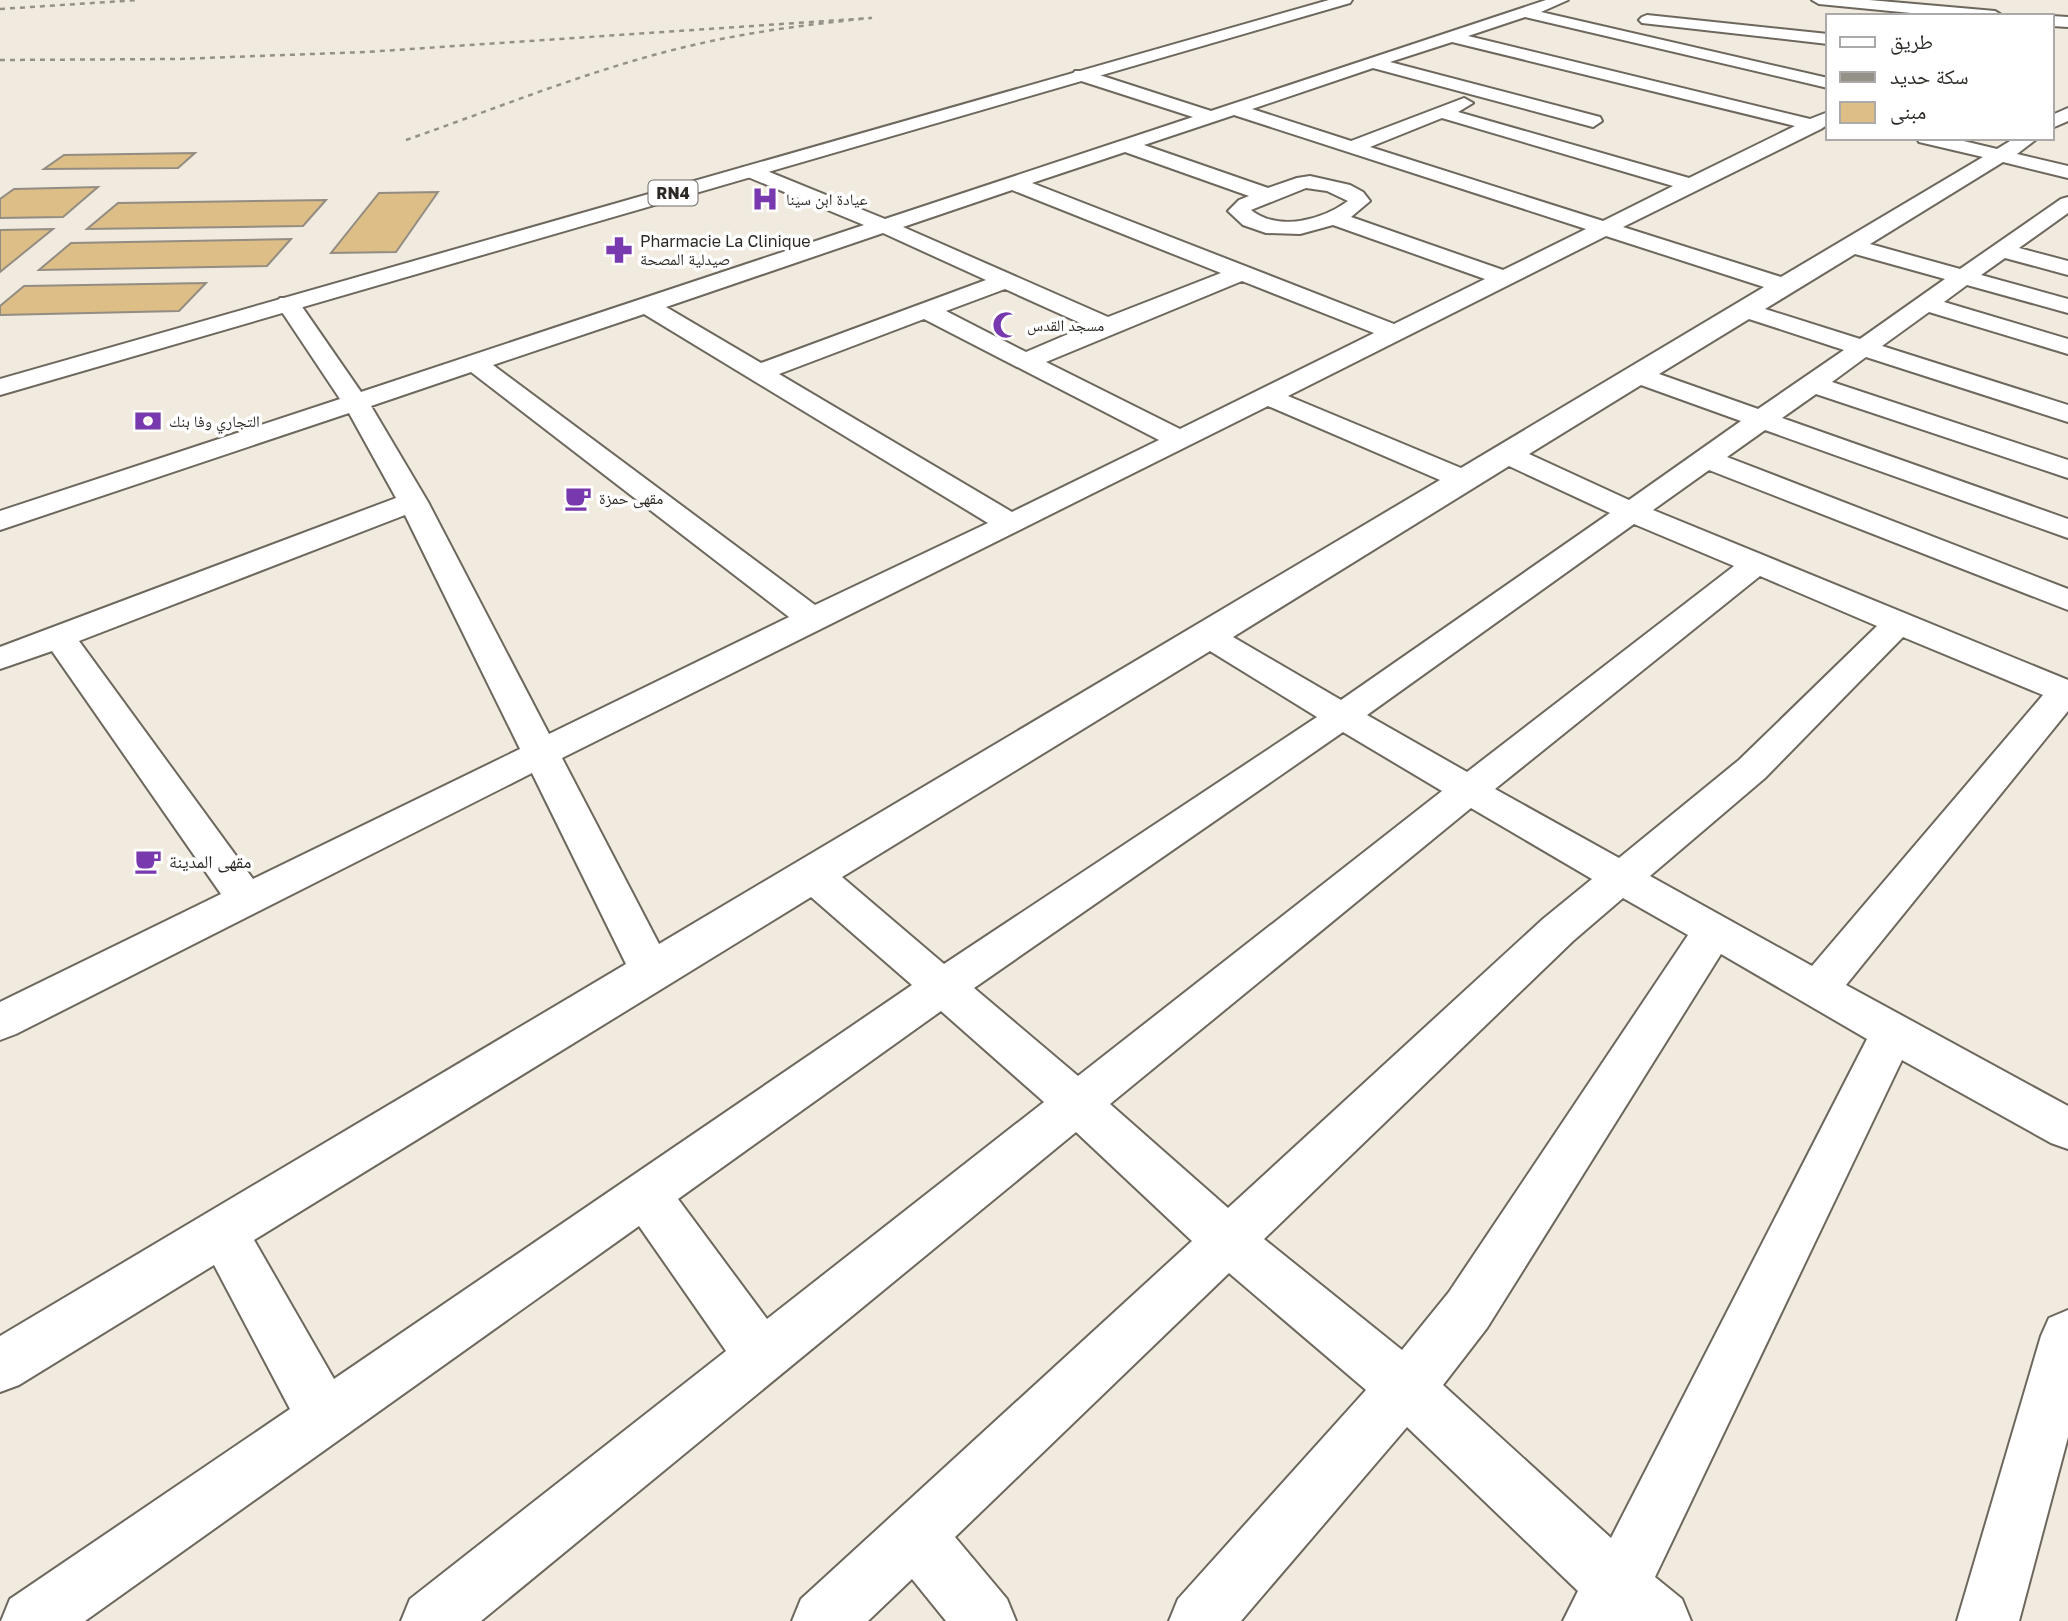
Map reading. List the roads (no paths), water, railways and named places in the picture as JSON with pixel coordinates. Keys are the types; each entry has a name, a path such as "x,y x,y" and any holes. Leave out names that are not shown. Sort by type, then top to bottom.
{"street":[{"name":"RN4","path":"0,387 1345,0"},
{"path":"1819,0 1973,14"},
{"path":"1542,7 1826,82"},
{"path":"0,521 1542,7 1609,16"},
{"path":"1636,18 1826,39"},
{"path":"1452,37 1668,91 1821,121"},
{"path":"1373,63 1600,118 1543,142"},
{"path":"1081,75 1209,117"},
{"path":"1643,101 1668,91"},
{"path":"1352,147 1489,93"},
{"path":"1233,110 1784,286"},
{"path":"1440,112 1691,186"},
{"path":"0,1022 812,619 1268,397 1821,121"},
{"path":"1946,140 2015,147 2068,172"},
{"path":"1124,145 1270,195"},
{"path":"0,1366 2015,147"},
{"path":"750,171 884,226 1107,326"},
{"path":"1306,182 1318,183 1358,197 1359,203 1333,218 1308,226 1283,229 1251,219 1239,211 1246,204 1270,195 1306,182"},
{"path":"1013,183 1394,332"},
{"path":"1333,218 1505,278"},
{"path":"32,1621 944,986 1341,717 1521,587 1632,512 2003,250 2053,221"},
{"path":"1852,246 2068,306"},
{"path":"2003,250 2068,268"},
{"path":"1026,361 1243,272"},
{"path":"761,372 1007,280"},
{"path":"288,303 356,403 413,502 651,970"},
{"path":"1926,304 2068,347"},
{"path":"648,306 1011,524"},
{"path":"925,310 1181,440"},
{"path":"1745,310 2068,414"},
{"path":"475,363 812,619"},
{"path":"1637,375 2068,529"},
{"path":"1813,384 2068,469"},
{"path":"1268,397 1463,479"},
{"path":"1505,454 1632,512 2066,692 1817,990"},
{"path":"1706,459 2068,600"},
{"path":"0,659 413,502"},
{"path":"444,1617 1467,790 1757,563"},
{"path":"824,1621 1558,930 1620,877 1649,858 1751,770 1899,622"},
{"path":"1207,635 1341,717 1892,1034 2068,1129"},
{"path":"59,638 247,901"},
{"path":"813,875 1079,1105 1227,1240 1405,1387 1606,1604 1660,1621"},
{"path":"1199,1621 1405,1387 1468,1310 1714,930"},
{"path":"1606,1604 1892,1034"},
{"path":"645,1194 763,1357"},
{"path":"222,1231 324,1417"},
{"path":"1987,1621 2068,1336"},
{"path":"915,1535 985,1621"}],"railway":[{"path":"0,9 139,0"},
{"path":"0,60 177,59 366,52 871,18 767,31 665,52 567,82 406,140"}],"place":[{"name":"عيادة ابن سينا","path":"765,199"},
{"name":"Pharmacie La Clinique صيدلية المصحة","path":"619,250"},
{"name":"مسجد القدس","path":"1006,325"},
{"name":"التجاري وفا بنك","path":"148,421"},
{"name":"مقهى حمزة","path":"578,498"},
{"name":"مقهى المدينة","path":"148,861"}]}
